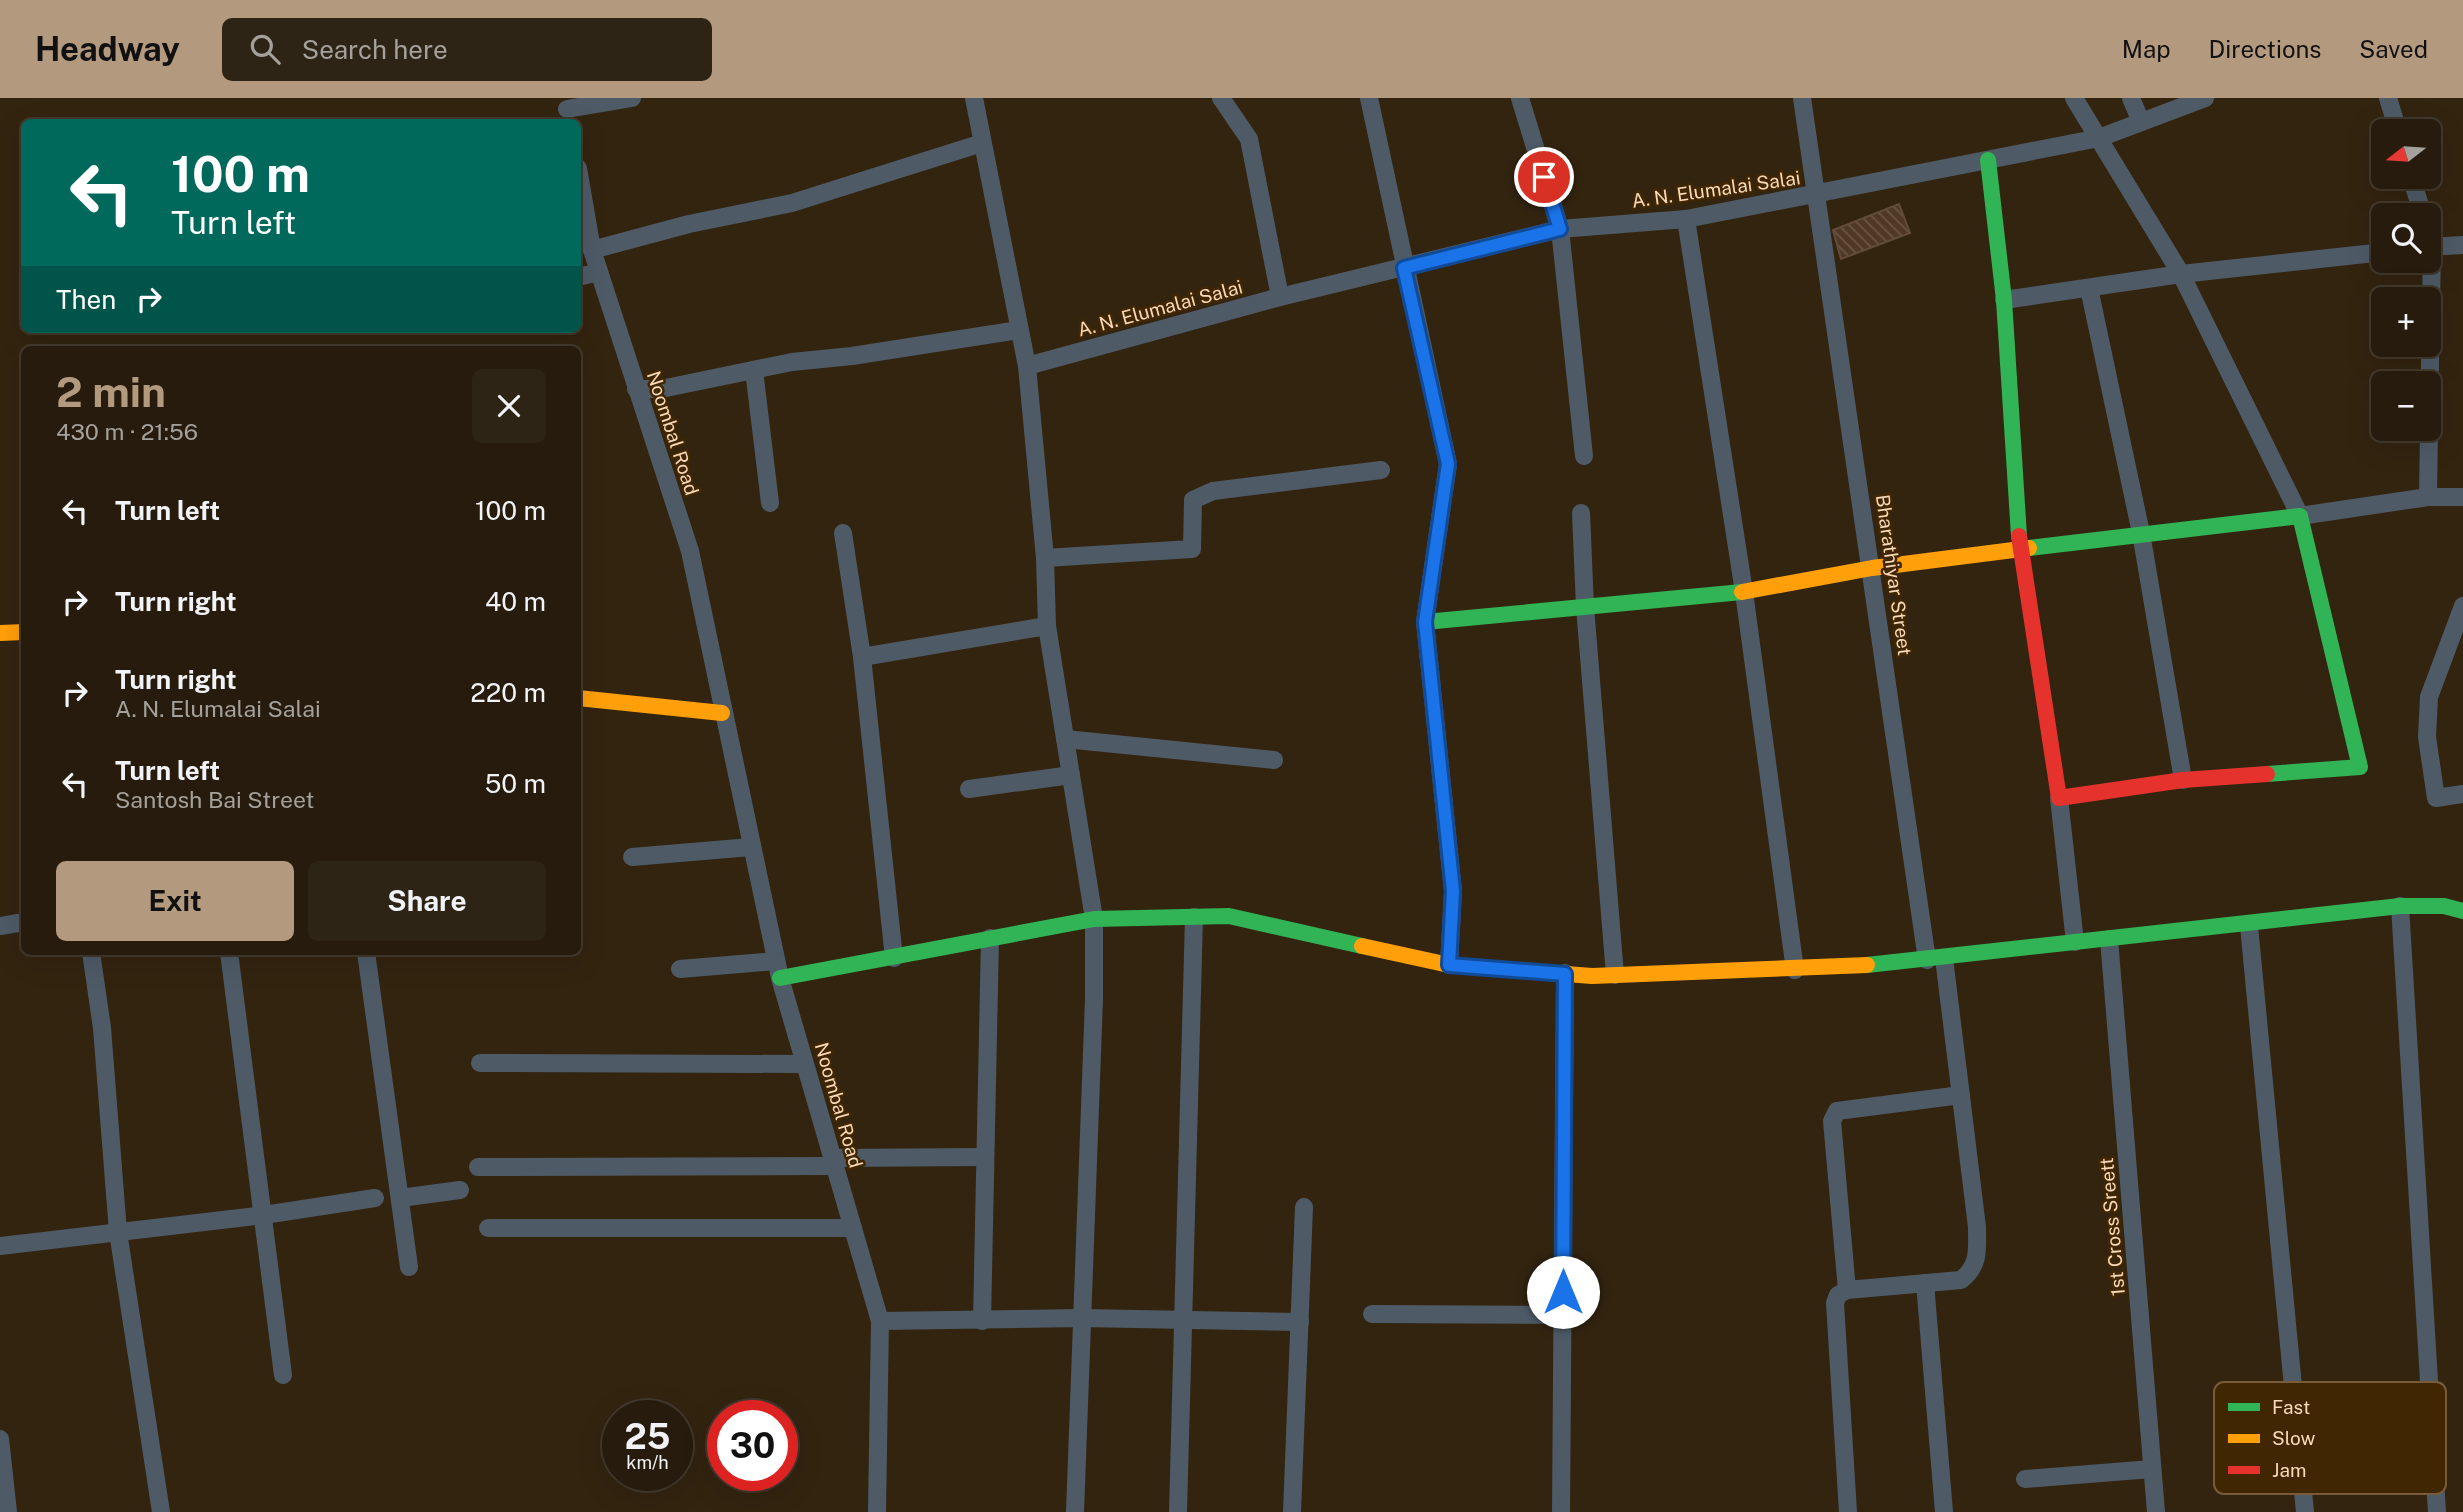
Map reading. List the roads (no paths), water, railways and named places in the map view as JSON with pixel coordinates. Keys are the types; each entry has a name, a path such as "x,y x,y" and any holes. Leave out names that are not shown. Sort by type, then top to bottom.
{"street":[{"path":"568,110 632,98"},
{"path":"974,98 1027,366 1045,558 1047,626 1094,919 1075,1512"},
{"path":"1221,98 1249,139 1280,297"},
{"path":"1369,98 1448,464 1425,622 1453,891 1449,965"},
{"path":"1520,98 1560,229 1584,456"},
{"name":"Bharathiyar Street","path":"1802,98 1872,568 1961,1095 1978,1227 1977,1261 1973,1270 1962,1280 1847,1290"},
{"path":"2059,798 2183,780 2360,767 2300,516 2181,274 2074,98"},
{"path":"2131,98 2141,122"},
{"name":"A. N. Elumalai Salai","path":"1027,366 1280,297 1560,229 1686,219 1815,196 2099,138 2205,98"},
{"path":"2388,98 2394,119"},
{"path":"592,250 689,224 792,203 982,144"},
{"path":"1988,160 2004,300 2020,550 2059,798 2075,942"},
{"name":"Noombal Road","path":"581,186 592,250 690,551 778,970 880,1321 877,1512"},
{"path":"1686,219 1744,592 1795,970"},
{"path":"2441,244 2463,245"},
{"path":"2004,300 2181,274 2371,253"},
{"path":"581,276 599,272"},
{"path":"2429,371 2430,273"},
{"path":"2090,288 2141,533 2183,780"},
{"path":"636,389 661,389 754,370 1020,330"},
{"path":"754,370 770,503"},
{"path":"2428,498 2429,441"},
{"path":"1045,558 1192,549 1193,500 1213,491 1381,470"},
{"path":"1425,622 1744,592 1872,568 2428,498 2463,497"},
{"path":"1581,513 1585,607 1615,975"},
{"path":"843,533 862,657 894,958"},
{"path":"2463,606 2429,698 2427,737 2436,798 2463,794"},
{"path":"862,657 1047,626"},
{"path":"0,633 21,632"},
{"path":"581,698 722,713"},
{"path":"1065,739 1274,760"},
{"path":"969,789 1071,775"},
{"path":"632,857 751,848"},
{"path":"680,969 778,970 894,958 1094,919 1229,916 1449,965 1615,975 1795,970 1936,959 2075,942 2249,926 2400,906 2444,906 2463,911"},
{"path":"2400,906 2430,1382"},
{"path":"1178,1512 1194,917"},
{"path":"0,926 21,922"},
{"path":"2249,926 2293,1382"},
{"path":"982,1321 990,938"},
{"name":"1st Cross Sreett","path":"2109,939 2155,1512"},
{"path":"91,955 102,1028 118,1232 161,1512"},
{"path":"229,955 283,1375"},
{"path":"366,955 409,1267"},
{"path":"1561,1512 1565,974"},
{"path":"480,1063 804,1064"},
{"path":"1848,1512 1835,1303 1838,1295 1847,1290 1832,1121 1837,1111 1961,1095"},
{"path":"478,1167 984,1157"},
{"path":"400,1198 460,1190"},
{"path":"0,1246 264,1215 375,1198"},
{"path":"1292,1512 1304,1207"},
{"path":"488,1228 853,1228"},
{"path":"1925,1283 1944,1512"},
{"path":"1372,1314 1563,1315"},
{"path":"880,1321 1082,1318 1300,1322"},
{"path":"0,1439 8,1512"},
{"path":"2025,1479 2152,1469"},
{"path":"2303,1494 2305,1512"},
{"path":"2437,1494 2438,1512"}]}
